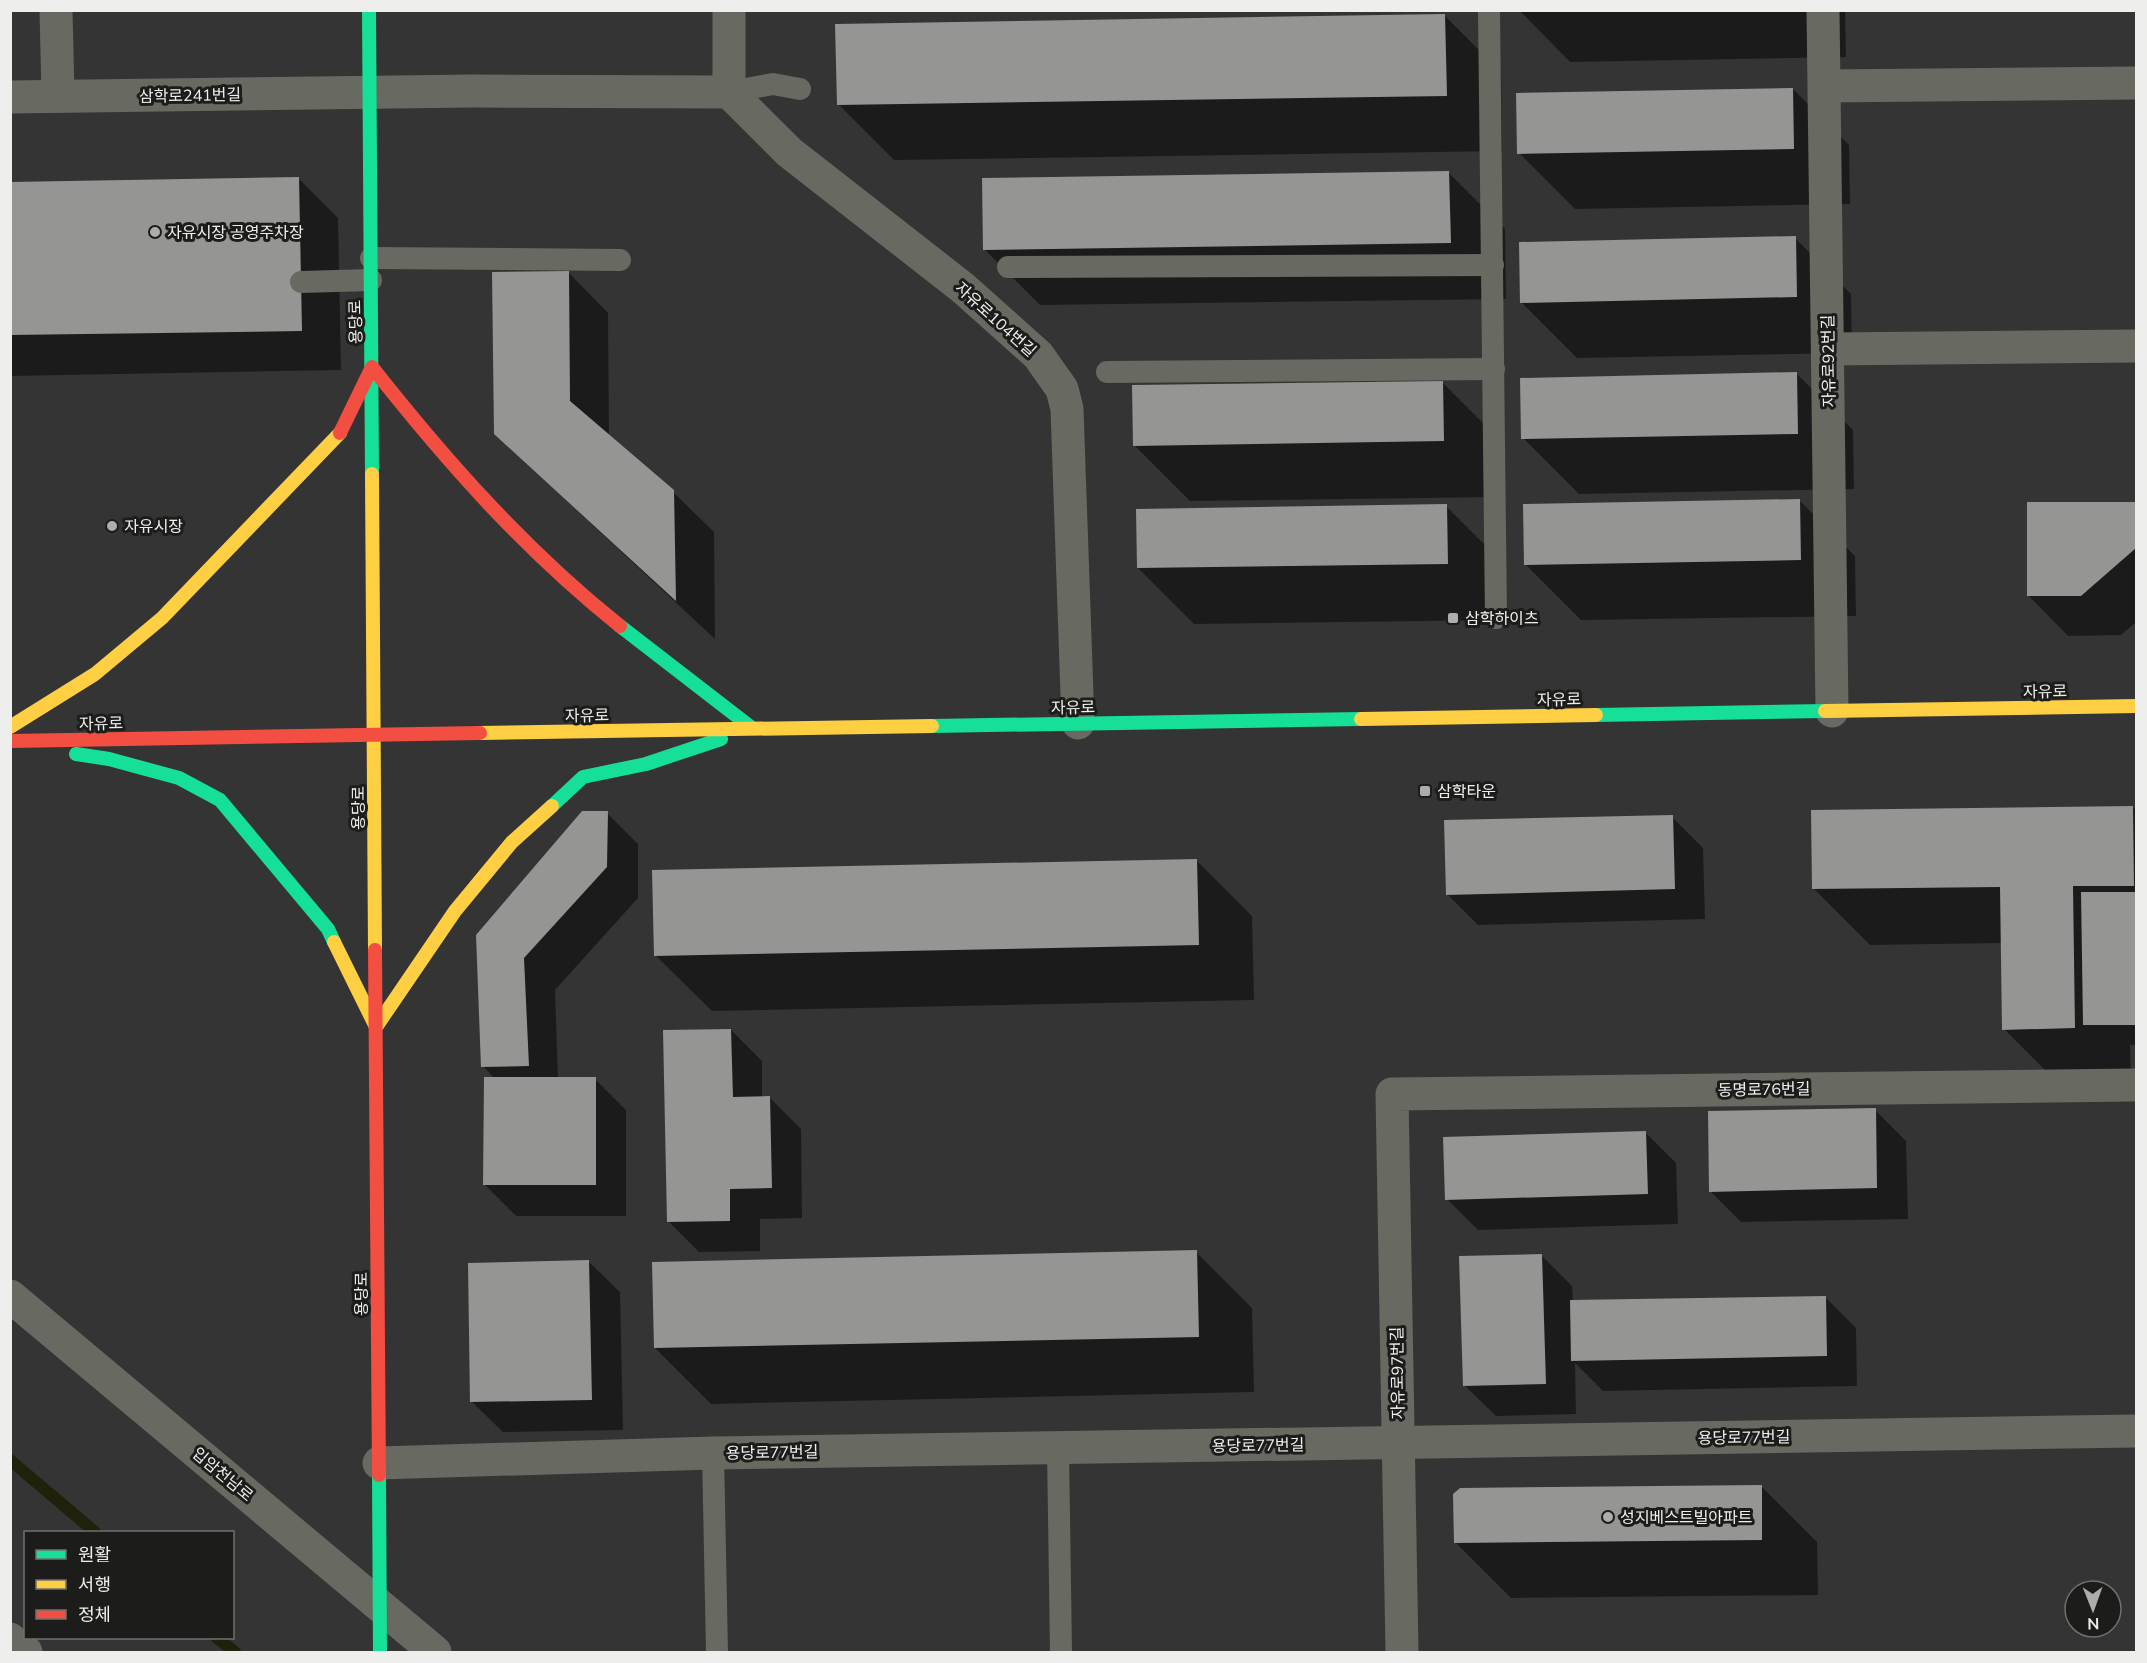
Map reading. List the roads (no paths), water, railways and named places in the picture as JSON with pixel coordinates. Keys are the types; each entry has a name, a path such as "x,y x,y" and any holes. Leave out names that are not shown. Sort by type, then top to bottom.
{"street":[{"path":"56,10 58,96"},
{"name":"용당로","path":"369,10 381,1653"},
{"path":"729,10 729,92"},
{"name":"자유로92번길","path":"1823,10 1832,711"},
{"path":"1825,86 2136,83"},
{"name":"삼학로241번길","path":"10,97 729,92"},
{"name":"자유로104번길","path":"729,92 789,152 963,288 1038,355 1062,389 1067,409 1078,723"},
{"path":"1828,349 2136,346"},
{"path":"10,727 95,674 162,618 339,435 372,367 484,503 557,573 752,728"},
{"name":"자유로","path":"10,742 2136,706"},
{"path":"10,742 129,765 178,778 220,800 328,929 376,1027 455,911 512,842 583,777 646,764 752,728"},
{"name":"동명로76번길","path":"1392,1094 2136,1085"},
{"name":"자유로97번길","path":"1392,1094 1402,1653"},
{"name":"입암천남로","path":"10,1296 435,1653"},
{"name":"용당로77번길","path":"379,1462 713,1453 2136,1431"},
{"path":"10,1639 26,1653"}],"lane":[{"path":"1489,10 1496,618"},
{"path":"729,92 773,84 800,89"},
{"path":"301,282 371,269 620,260"},
{"path":"1008,267 1493,265"},
{"path":"1107,372 1494,369"},
{"path":"1058,1448 1061,1653"},
{"path":"713,1453 717,1653"}],"waterway":[{"path":"10,1460 94,1531"},
{"path":"218,1639 235,1652"}],"place":[{"name":"자유시장 공영주차장","path":"155,232"},
{"name":"자유시장","path":"112,526"},
{"name":"삼학하이츠","path":"1453,618"},
{"name":"삼학타운","path":"1425,791"},
{"name":"성지베스트빌아파트","path":"1608,1517"}]}
